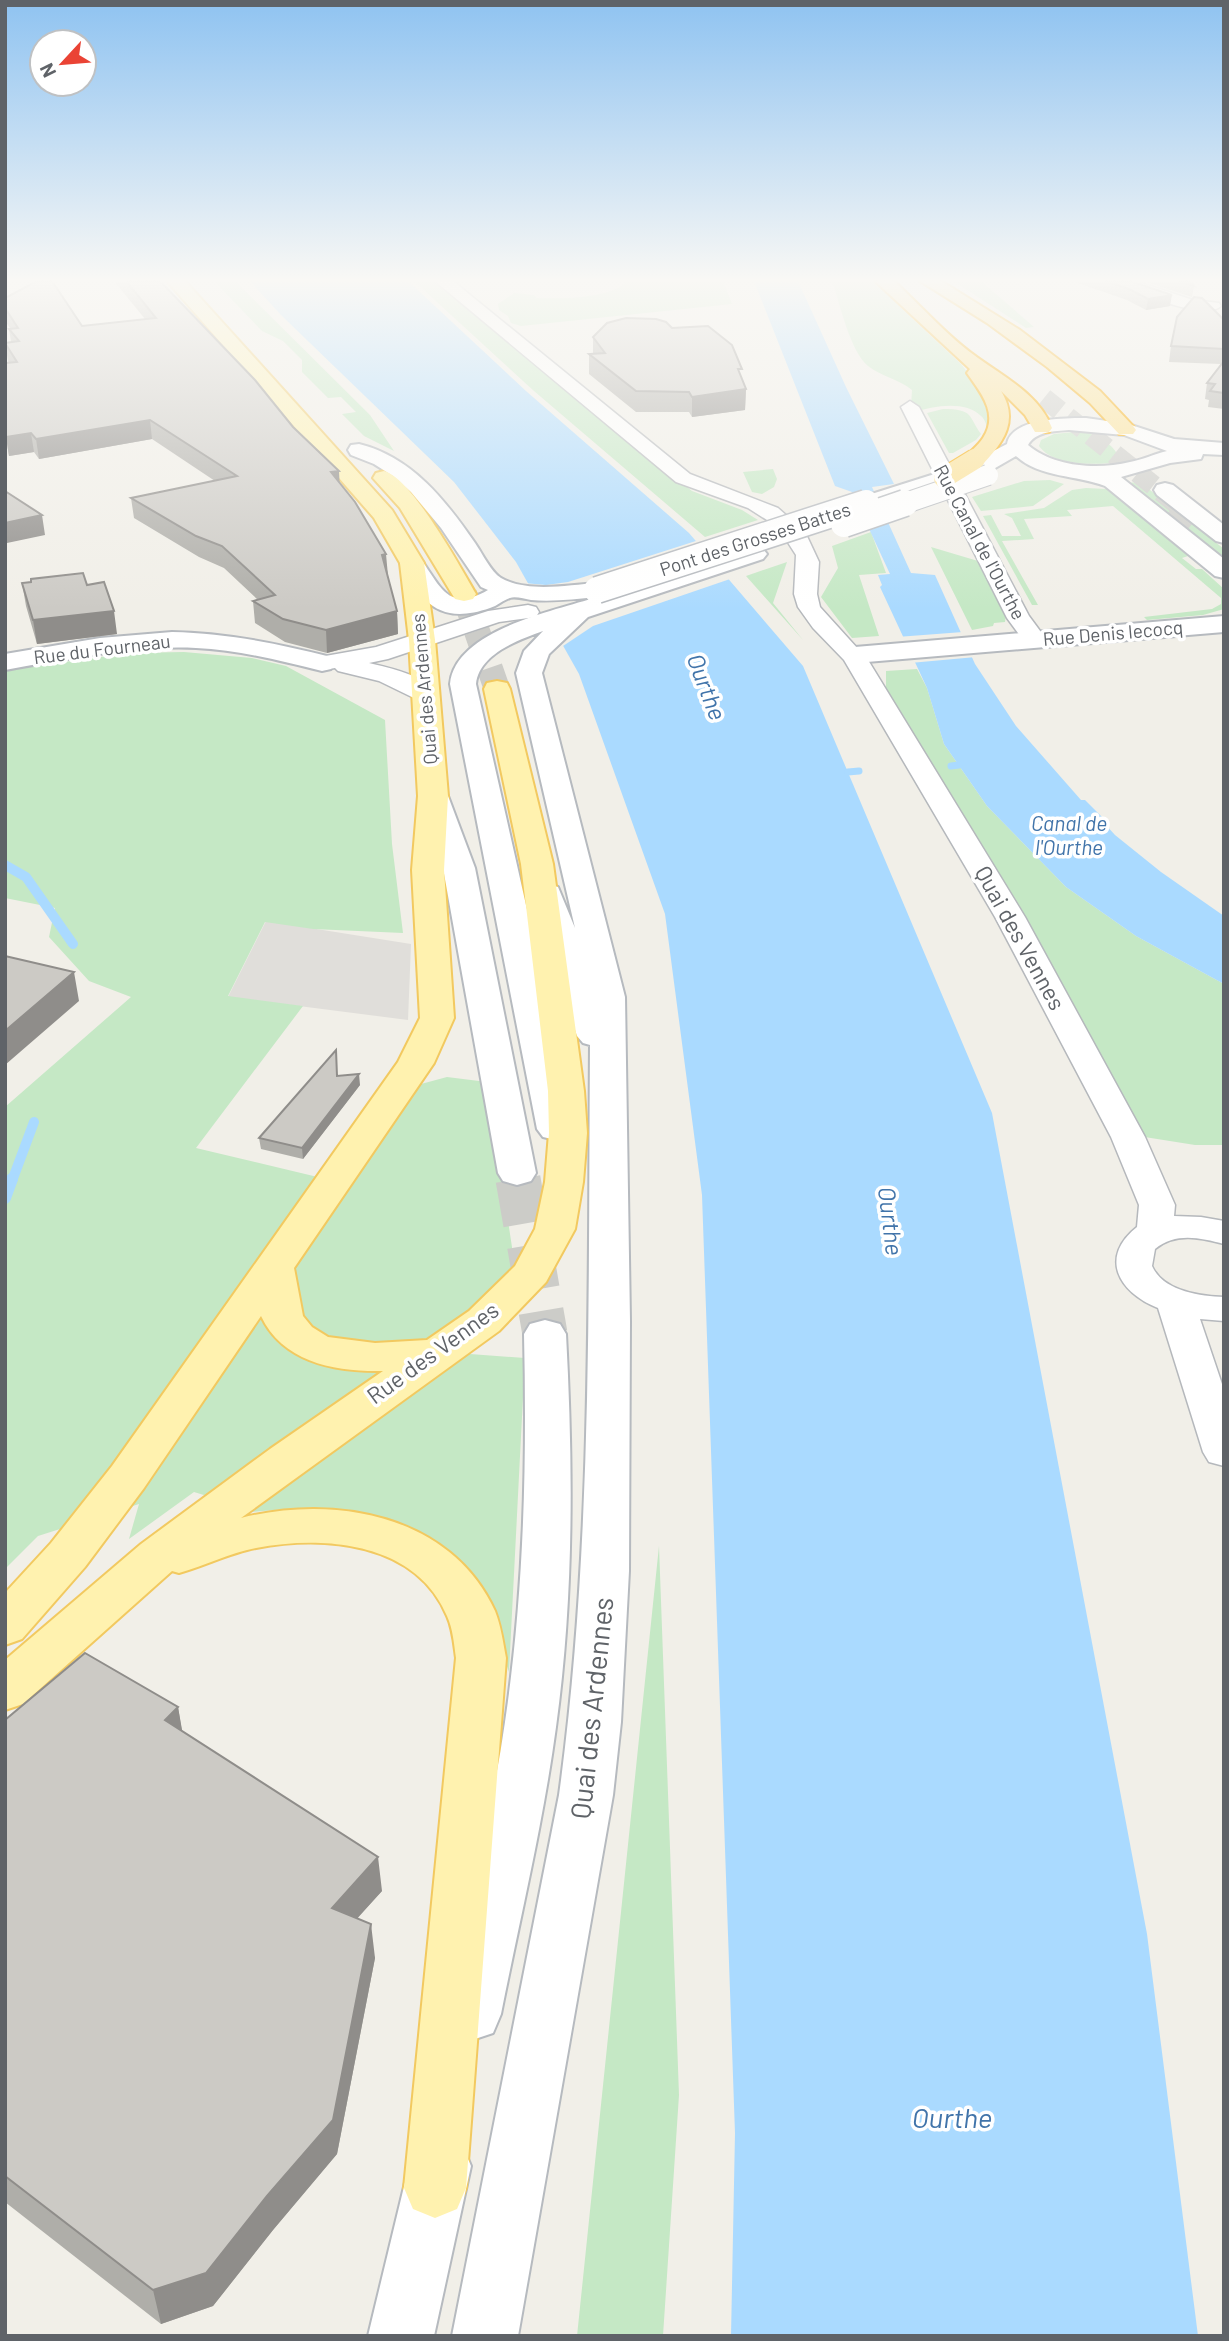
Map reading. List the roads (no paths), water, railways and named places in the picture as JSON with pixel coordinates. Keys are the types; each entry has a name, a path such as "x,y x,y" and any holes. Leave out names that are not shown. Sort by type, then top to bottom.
{"highway":[{"path":"981,466 999,428 1001,413 991,390"},
{"path":"1009,390 1035,413 1042,428"},
{"path":"1035,390 1044,398"},
{"path":"1061,390 1069,397"},
{"path":"1087,390 1126,430"}],"main road":[{"name":"Quai des Ardennes","path":"272,390 384,515 412,564 422,640 433,796 459,868 517,1173"},
{"path":"1047,464 1023,453 1017,441 1021,436 1042,428 1083,424 1126,430 1153,456 1197,454 1224,457"},
{"path":"464,594 409,505 354,445 394,465 427,494 490,582 505,589 543,593 597,590"},
{"path":"981,466 1018,447"},
{"path":"981,466 1047,464 1106,471 1153,456 1224,449"},
{"path":"1153,456 1148,478 1224,536"},
{"path":"1185,506 1174,484 1173,470 1191,461 1224,457"},
{"name":"Pont des Grosses Battes","path":"528,620 597,590 981,466"},
{"name":"Pont des Grosses Battes","path":"528,620 578,613 981,466"},
{"path":"1084,470 1113,481 1224,571"},
{"path":"412,564 433,597 442,603 477,605 505,589"},
{"name":"Pont des Grosses Battes","path":"529,673 537,651 578,613"},
{"path":"425,694 440,664 459,644 487,629 528,620"},
{"path":"528,620 482,650 464,672 463,684 487,808 538,1029 565,1176"},
{"name":"Rue Denis lecocq","path":"855,655 1224,624"},
{"name":"Rue du Fourneau","path":"5,662 134,642 195,640 234,643 322,663"},
{"name":"Quai des Ardennes","path":"485,2336 586,1795 595,1722 605,1571 609,1321 608,996 529,673"},
{"name":"Quai des Ardennes","path":"497,689 537,864 607,1071"},
{"path":"5,1626 68,1555 128,1477 416,1063 437,1018 428,870 433,796"},
{"name":"Rue des Vennes","path":"5,1690 130,1579 286,1460 433,1354 484,1321 532,1273 555,1229 565,1176 568,1133 566,1091 537,864"},
{"path":"274,1269 277,1300 285,1323 301,1339 323,1349 370,1358 433,1354"},
{"path":"401,2336 522,1780 546,1571 550,1439 545,1334"},
{"path":"130,1579 193,1550 227,1538 274,1528 315,1525 360,1529 398,1539 422,1551 446,1576 469,1607 481,1658 435,2188"}],"street":[{"path":"577,390 684,478 704,488 768,508 783,521 807,555 809,568 803,590 809,608 835,640 855,655"},
{"name":"Rue Canal de l'Ourthe","path":"909,407 1018,618 1034,639"},
{"name":"Rue du Fourneau","path":"322,663 380,654 496,616 528,620"},
{"name":"Quai des Vennes","path":"855,655 860,669 1010,917 1128,1137 1157,1205 1155,1233"},
{"name":"Rue du Fourneau","path":"322,663 388,674 425,694"},
{"path":"1224,1233 1194,1227 1173,1228 1155,1233 1142,1241 1135,1253 1134,1266 1142,1279 1156,1292 1175,1302 1197,1308 1224,1309"},
{"path":"1175,1302 1224,1452"}],"water":[{"name":"Ourthe","path":"359,390 525,390 689,533 803,666 992,1113 1147,1934 1198,2336 731,2336 735,2133 702,1195 665,914 579,674 516,562 454,482"},
{"name":"Canal de l'Ourthe","path":"797,390 848,390 894,484 872,487 911,573 935,575 975,664 1016,726 1081,800 1085,800 1102,817 1115,835 1161,872 1224,916 1224,984 1136,936 1066,887 987,806 944,744 927,688 880,587 882,585 878,575 890,574 852,492 835,486"}],"waterway":[{"path":"951,766 959,765"},
{"path":"848,772 859,771"},
{"path":"5,865 26,877 73,944"},
{"path":"12,1181 34,1122"},
{"path":"5,1198 12,1179"}],"tunnel":[{"path":"1044,398 1178,505"},
{"path":"1176,503 1196,519"},
{"path":"464,594 497,689"},
{"path":"517,1173 518,1181"},
{"path":"518,1179 545,1334"}]}
